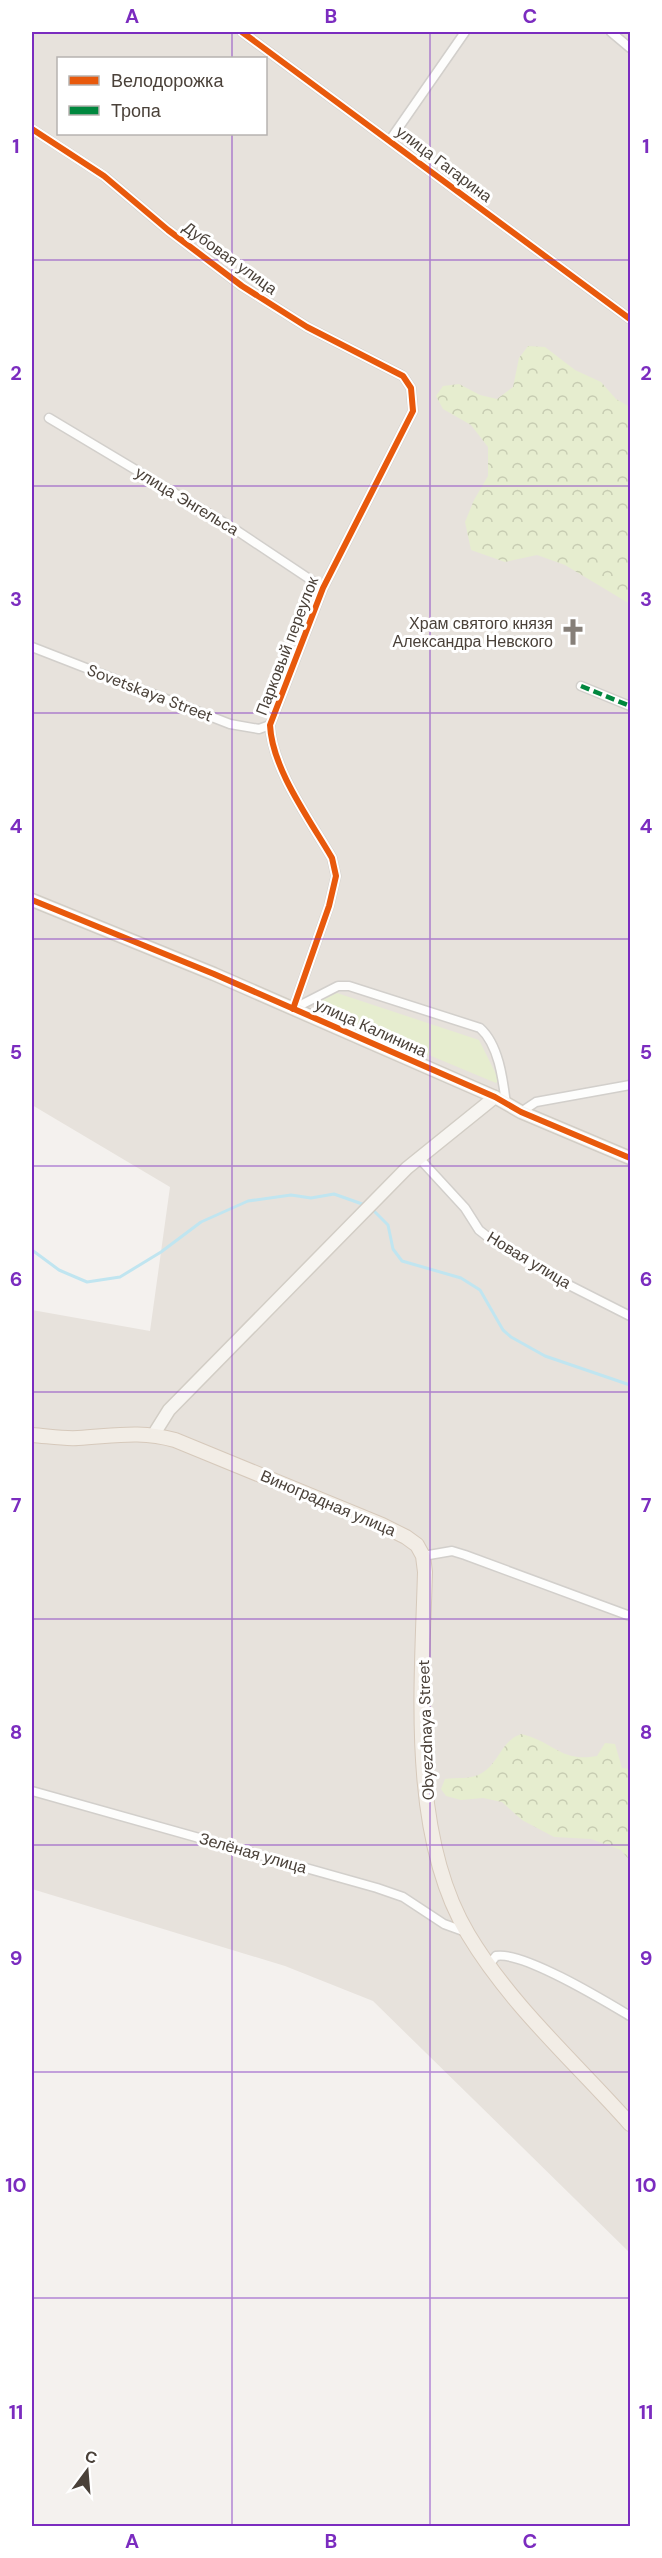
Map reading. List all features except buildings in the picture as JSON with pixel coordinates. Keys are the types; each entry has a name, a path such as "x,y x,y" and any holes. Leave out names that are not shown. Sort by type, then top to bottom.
{"main road":[{"name":"Виноградная улица","path":"32,1435 76,1438 122,1433 154,1434 175,1440 382,1525 417,1545 423,1556"},
{"name":"Obyezdnaya Street","path":"423,1556 422,1690 425,1779 432,1838 448,1892 466,1932 488,1966 549,2040 630,2124"}],"street":[{"name":"улица Гагарина","path":"242,32 630,319"},
{"path":"390,140 465,32"},
{"path":"611,32 630,48"},
{"name":"Дубовая улица","path":"32,129 104,176 168,230 242,286 307,327 403,376 411,387 414,398"},
{"name":"Парковый переулок","path":"293,1009 329,906 336,876 332,858 276,761 271,743 270,725 323,588 413,411 414,398"},
{"name":"улица Энгельса","path":"49,418 233,528 323,588"},
{"name":"Sovetskaya Street","path":"32,647 230,724 259,729 270,725"},
{"path":"581,686 630,706"},
{"name":"улица Калинина","path":"32,900 293,1009 495,1097 521,1112 630,1158"},
{"name":"улица Калинина","path":"293,1009 338,986 349,986 480,1028 489,1036 503,1079 506,1104"},
{"path":"521,1112 536,1102 630,1085"},
{"path":"154,1434 169,1410 379,1196 419,1158 495,1097"},
{"name":"Новая улица","path":"419,1158 465,1208 479,1230 493,1241 559,1280 630,1317"},
{"path":"423,1556 452,1551 465,1554 630,1616"},
{"name":"Зелёная улица","path":"32,1791 377,1888 403,1897 444,1924 466,1932"},
{"path":"488,1966 496,1956 502,1954 534,1965 584,1989 630,2016"}],"shaded area":[{"path":"32,32 630,32 630,2253 373,2001 285,1966 32,1889 32,1310 150,1331 170,1187 32,1105"}],"green space":[{"path":"528,346 545,347 575,370 601,382 616,399 630,407 630,604 565,565 537,555 505,562 471,550 465,522 488,476 488,447 471,425 443,409 436,396 443,386 459,384 480,395 497,399 513,387 519,358"},
{"path":"337,993 479,1040 499,1080 496,1083 316,1008 318,1002"},
{"path":"521,1734 574,1756 597,1756 605,1743 615,1744 622,1768 630,1769 630,1861 621,1850 591,1839 554,1837 522,1820 502,1802 483,1798 461,1800 446,1796 441,1789 445,1779 469,1777 482,1773 488,1769 514,1737"}],"waterway":[{"path":"32,1250 59,1270 87,1282 120,1277 161,1252 201,1222 248,1201 291,1195 311,1198 334,1194 365,1205"},
{"path":"371,1208 388,1225 393,1249 402,1261 461,1278 480,1290 503,1330 511,1337 545,1356 630,1385"}],"marked path":[{"path":"581,686 630,706"}],"cycle path":[{"path":"242,32 630,319"},
{"path":"32,129 104,176 168,230 242,286 307,327 403,376 411,388 413,411 323,588 270,725 277,759 303,811 332,858 336,876 329,906 293,1009"},
{"path":"32,900 214,974 495,1097 521,1112 630,1158"}],"place":[{"name":"Храм святого князя Александра Невского","path":"573,632"}]}
